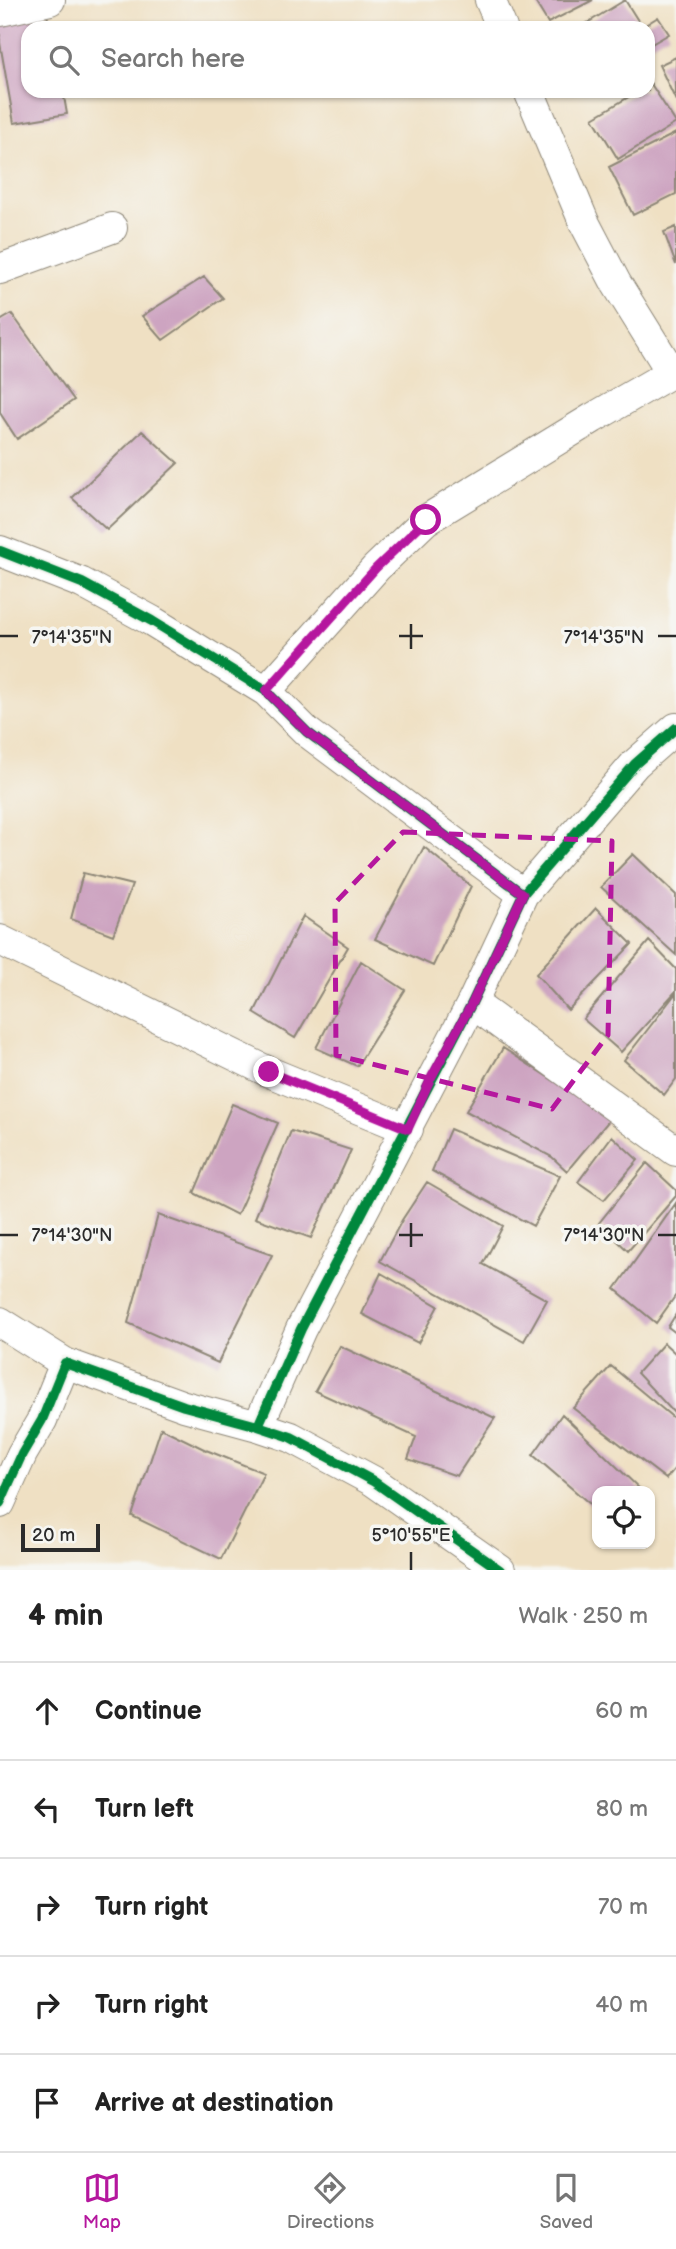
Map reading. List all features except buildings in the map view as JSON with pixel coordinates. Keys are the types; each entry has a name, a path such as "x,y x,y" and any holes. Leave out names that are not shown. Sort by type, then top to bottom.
{"street":[{"path":"0,11 50,0"},
{"path":"490,0 499,21"},
{"path":"266,691 376,568 426,520 674,372 616,283 584,222 532,98"},
{"path":"0,269 112,228"},
{"path":"0,551 82,583 152,621 266,691 307,732 523,894"},
{"path":"258,1426 301,1329 408,1129 431,1078 472,1003 523,894 635,764 676,728"},
{"path":"0,940 269,1072 408,1129"},
{"path":"472,1003 674,1147"},
{"path":"0,1322 65,1363 184,1406 291,1437 373,1481 500,1570"},
{"path":"0,1503 22,1454 42,1420 65,1363"}],"highlighted area":[{"path":"403,832 612,841 608,1035 552,1109 336,1055 335,903"}],"cycle path":[{"path":"0,551 82,583 152,621 266,691 307,732 523,894"},
{"path":"258,1426 301,1329 472,1003 523,894 635,764 676,728"},
{"path":"0,1503 22,1454 42,1420 65,1363 184,1406 291,1437 373,1481 500,1570"}],"route":[{"path":"269,1072 408,1129 431,1078 472,1003 523,894 307,732 266,691 376,568 426,520"}]}
